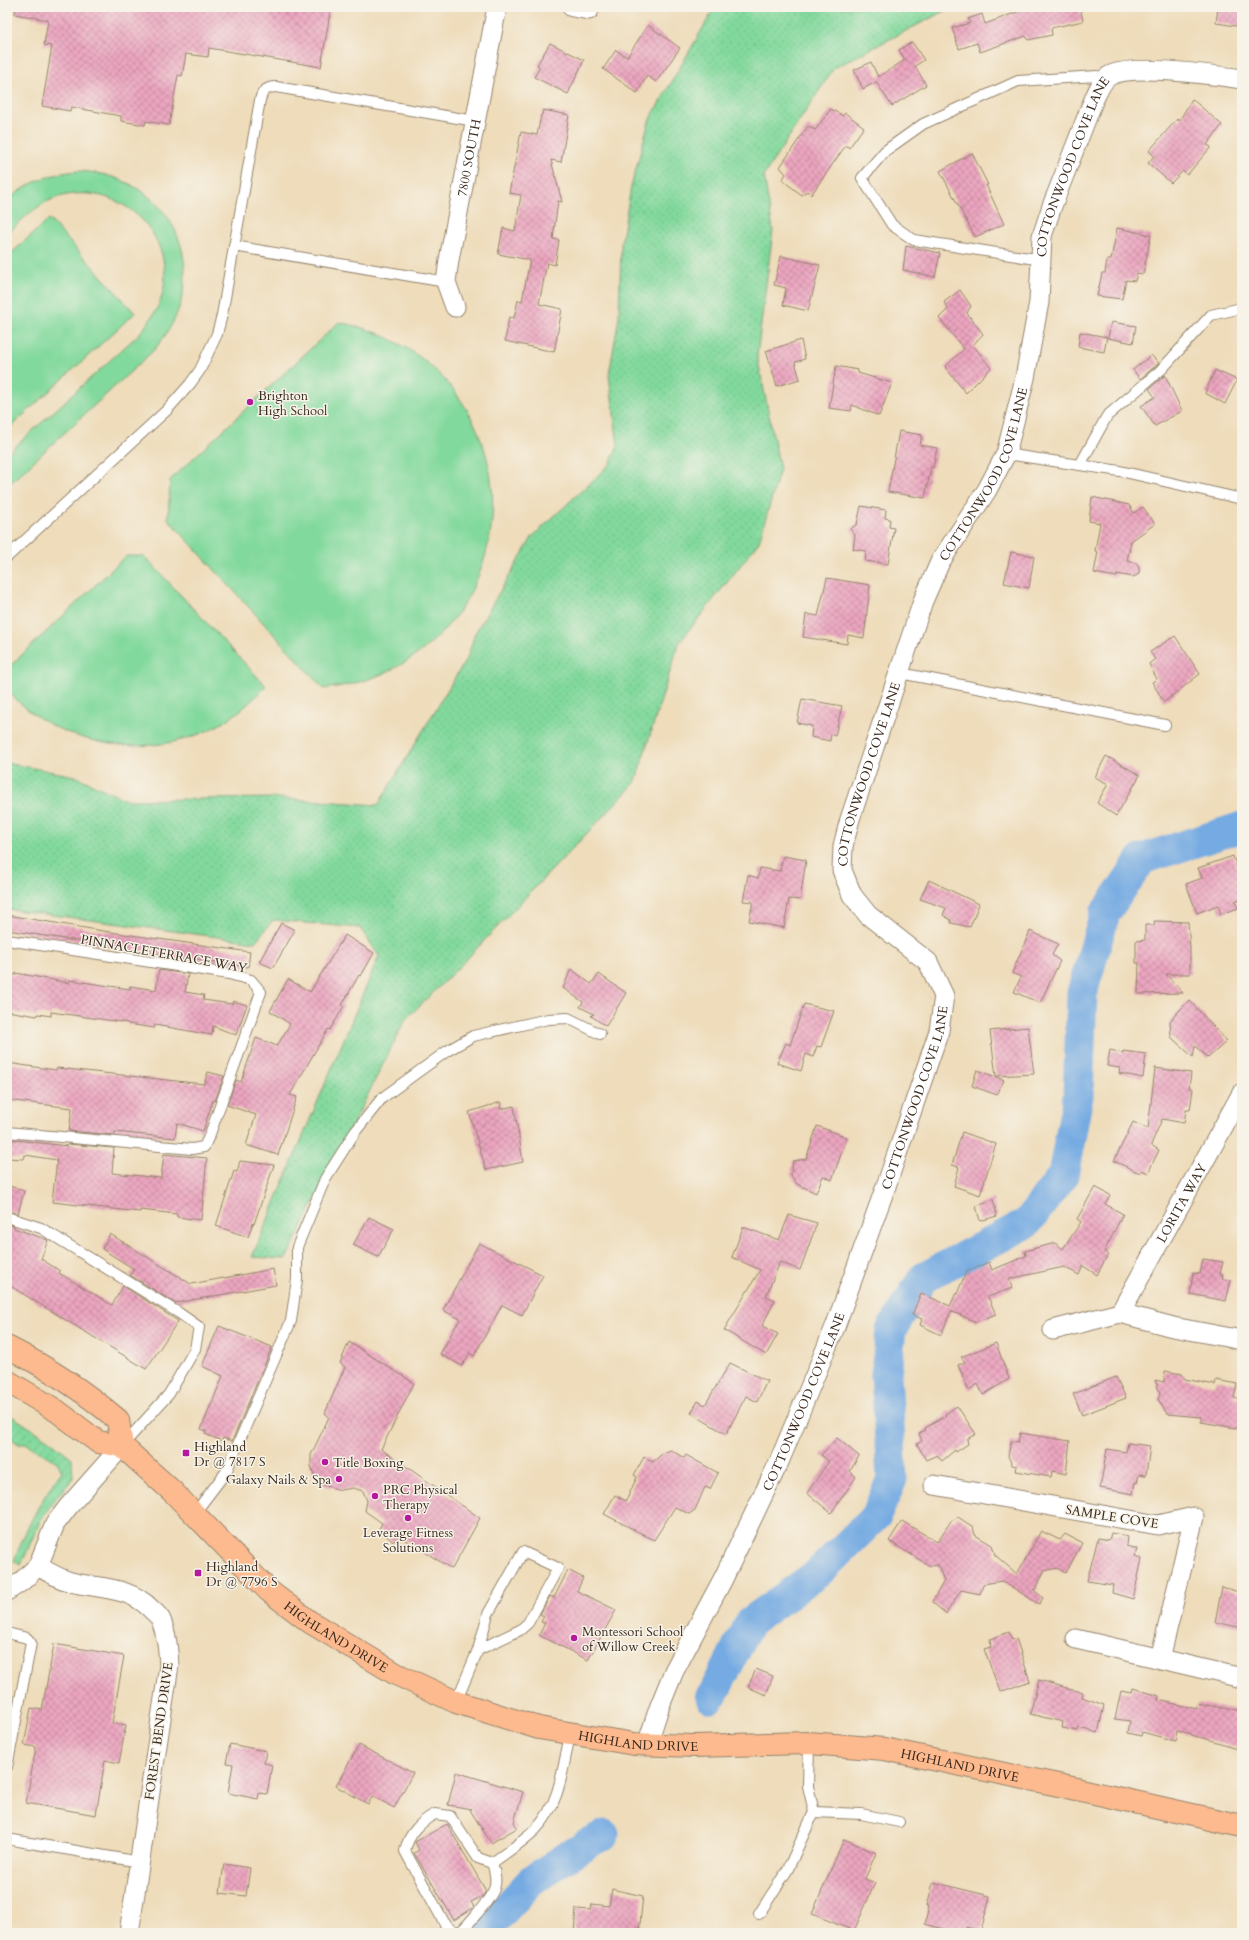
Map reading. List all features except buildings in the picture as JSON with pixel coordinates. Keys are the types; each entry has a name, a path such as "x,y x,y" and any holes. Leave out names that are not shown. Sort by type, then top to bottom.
{"main road":[{"path":"7,1347 63,1378 94,1400 118,1420 122,1446 98,1442 57,1411 7,1381"},
{"name":"HIGHLAND DRIVE","path":"122,1446 173,1492 270,1591 310,1622 396,1674 456,1702 513,1721 570,1734 647,1745 694,1746 809,1743 884,1749 1062,1786 1242,1826"}],"street":[{"name":"7800 SOUTH","path":"455,307 446,282 449,260 497,7"},
{"name":"COTTONWOOD COVE LANE","path":"647,1745 658,1708 674,1671 724,1579 779,1462 829,1341 886,1186 939,1031 944,996 928,962 868,915 852,895 842,870 842,846 923,601 940,562 987,490 1006,454 1025,378 1039,302 1042,236 1052,206 1094,99 1103,82 1110,75 1125,70 1204,74 1242,79"},
{"name":"LORITA WAY","path":"1120,1314 1240,1100"},
{"path":"1053,1330 1120,1314 1173,1327 1242,1340"},
{"path":"7,1591 21,1582 38,1566 55,1524 68,1507 122,1446"},
{"name":"SAMPLE COVE","path":"934,1485 1158,1525 1194,1517 1160,1659"},
{"name":"FOREST BEND DRIVE","path":"38,1566 55,1576 70,1582 113,1589 132,1595 145,1603 160,1618 167,1640 169,1665 129,1933"},
{"path":"1076,1639 1242,1678"}],"lane":[{"path":"1042,260 914,240 892,224 862,178 885,151 923,124 1018,81 1097,76 1103,82"},
{"path":"7,557 167,410 190,384 206,358 217,334 260,100 266,89 276,87 475,121"},
{"path":"234,246 446,282"},
{"path":"1080,465 1107,416 1162,369 1211,316 1242,308"},
{"path":"1006,454 1120,471 1242,499"},
{"path":"900,672 1165,725"},
{"name":"PINNACLETERRACE WAY","path":"7,940 228,974 251,980 261,992 204,1147 192,1149 7,1132"},
{"path":"194,1514 226,1472 291,1322 298,1279 297,1247 325,1179 355,1132 382,1098 447,1051 473,1036 548,1020 568,1018 600,1034"},
{"path":"7,1217 41,1228 179,1313 199,1327 195,1349 169,1394 122,1446"},
{"path":"456,1702 478,1650 488,1614 523,1552 558,1568 528,1623 520,1630 478,1650"},
{"path":"7,1633 27,1638 31,1643 7,1767"},
{"path":"492,1863 538,1828 557,1793 570,1734"},
{"path":"759,1914 788,1869 814,1812 808,1786 809,1743"},
{"path":"814,1812 861,1814 899,1822"},
{"path":"435,1814 443,1814 450,1816 478,1858 492,1863 496,1881 491,1896 466,1926 461,1931 456,1932 450,1930 445,1924 405,1851 410,1837 417,1828 435,1814"},
{"path":"7,1839 140,1862"}],"green space":[{"path":"715,7 952,7 834,68 764,175 773,230 757,356 780,469 759,542 679,643 635,783 461,965 405,1020 286,1259 252,1257 379,956 360,928 273,920 255,942 7,909 7,763 75,776 126,800 276,798 378,805 468,656 475,633 533,536 610,464 618,446 609,375 619,317 621,245 631,187 649,121"},
{"path":"79,171 113,177 142,191 163,211 178,236 184,264 183,294 172,324 152,352 7,486 7,454 138,335 157,309 161,299 165,275 161,253 152,233 138,216 120,203 99,196 77,194 53,199 34,210 7,234 7,201 15,194 49,176"},
{"path":"49,219 135,313 7,430 7,257"},
{"path":"339,322 386,337 414,353 438,373 458,396 474,423 480,437 490,471 493,507 489,542 479,575 462,606 441,634 414,657 382,674 339,687 324,689 168,519 170,480"},
{"path":"126,556 144,556 266,686 231,718 217,726 191,737 163,744 134,746 106,743 78,736 52,725 28,710 7,690 7,669"},
{"path":"7,1413 49,1440 72,1458 73,1479 56,1498 41,1519 21,1565 14,1561 24,1537 41,1503 62,1471 57,1462 26,1444 19,1444 7,1436"}],"waterway":[{"path":"711,1698 750,1622 818,1573 876,1516 892,1479 886,1374 891,1330 923,1278 1027,1223 1063,1175 1078,1096 1082,993 1105,913 1142,859 1242,827"},
{"path":"483,1933 532,1880 588,1843 604,1835"}],"place":[{"name":"Brighton High School","path":"250,402"},
{"name":"Highland Dr @ 7817 S","path":"186,1453"},
{"name":"Title Boxing","path":"325,1462"},
{"name":"Galaxy Nails & Spa","path":"339,1479"},
{"name":"PRC Physical Therapy","path":"375,1496"},
{"name":"Leverage Fitness Solutions","path":"408,1518"},
{"name":"Highland Dr @ 7796 S","path":"198,1573"},
{"name":"Montessori School of Willow Creek","path":"574,1638"}]}
